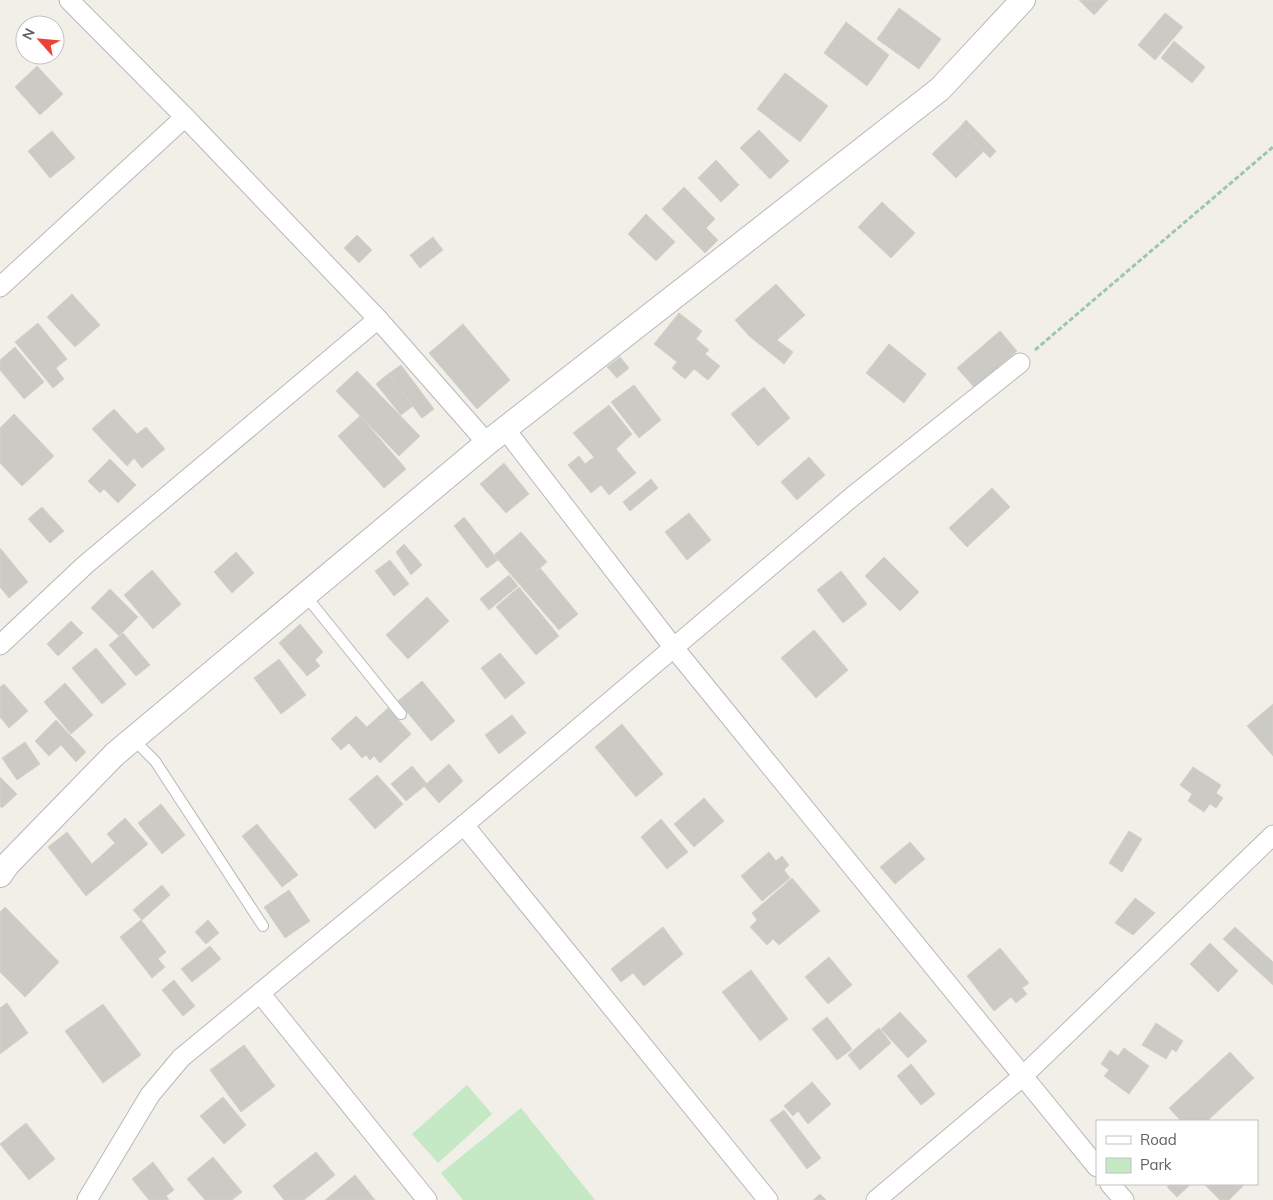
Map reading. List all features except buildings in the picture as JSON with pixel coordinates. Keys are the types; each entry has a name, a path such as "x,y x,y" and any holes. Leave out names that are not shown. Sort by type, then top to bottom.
{"street":[{"path":"69,0 186,117 378,319 496,436 674,648 1096,1166"},
{"path":"2,866 108,761 133,739 496,436 940,89 1023,0"},
{"path":"0,287 186,117"},
{"path":"0,645 85,565 378,319"},
{"path":"87,1200 150,1094 181,1058 464,825 853,496 1020,363"},
{"path":"464,825 768,1200"},
{"path":"876,1200 1022,1077 1273,836"},
{"path":"260,993 427,1200"},
{"path":"1111,1185 1124,1200"}],"lane":[{"path":"305,595 400,714"},
{"path":"133,739 155,761 263,926"}],"path":[{"path":"1020,363 1273,147"}],"green space":[{"path":"467,1085 492,1114 438,1163 412,1134"},
{"path":"521,1108 595,1200 463,1200 441,1173"}]}
